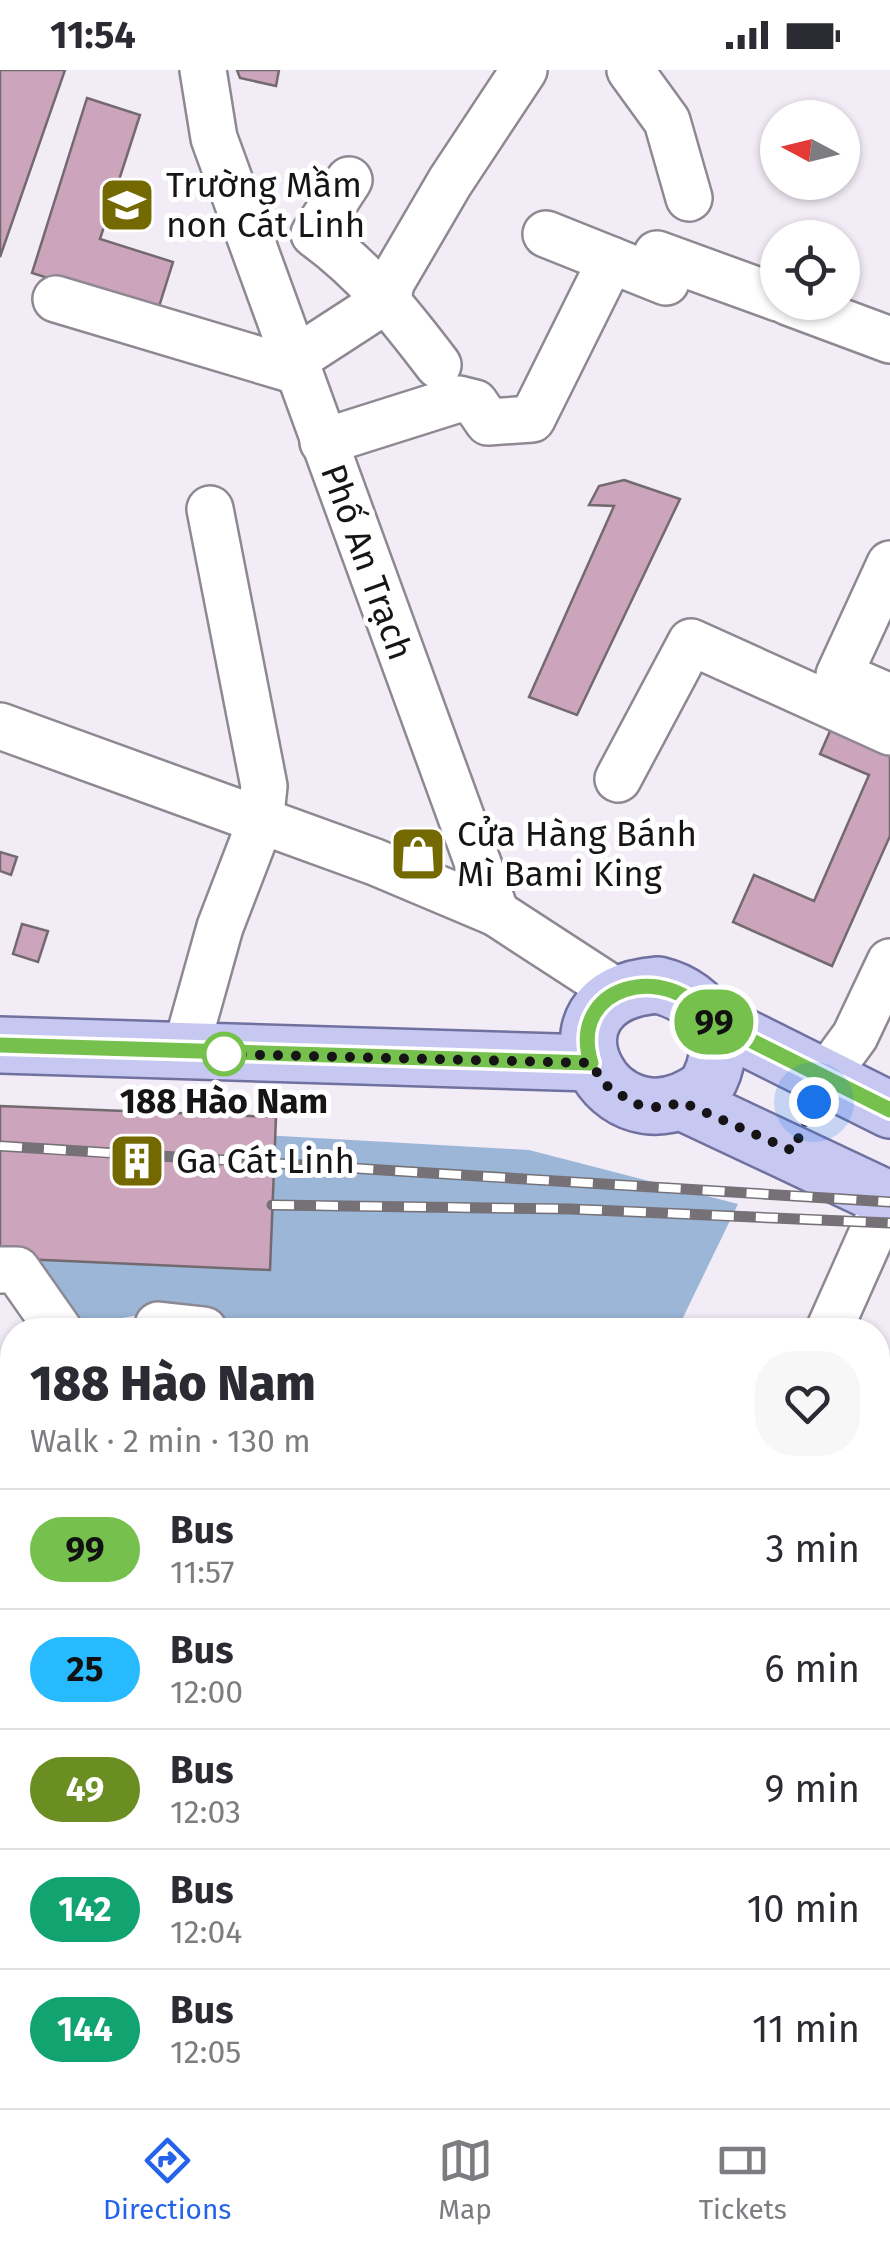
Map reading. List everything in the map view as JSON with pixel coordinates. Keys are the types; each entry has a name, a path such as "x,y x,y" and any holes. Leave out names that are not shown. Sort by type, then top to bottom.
{"main road":[{"path":"658,984 678,990 693,998 712,1021 718,1056 714,1075 705,1088 682,1102 662,1108 635,1104 604,1084 591,1063 587,1047 591,1023 598,1008 619,992 658,984"},
{"path":"712,1021 857,1049"},
{"path":"0,1045 591,1063"},
{"path":"857,1049 890,1110"},
{"path":"793,1151 857,1049"},
{"path":"682,1102 889,1197"}],"street":[{"name":"Phố An Trạch","path":"203,70 207,137 496,913"},
{"path":"56,299 295,366 388,300 391,284 450,182 524,70"},
{"path":"630,70 667,121 689,198"},
{"path":"349,180 314,234 388,300 438,365"},
{"path":"546,234 611,260 661,268 760,293"},
{"path":"323,442 459,399 475,404 488,422 532,418 611,260"},
{"path":"836,320 890,340"},
{"path":"185,1052 220,927 260,823 264,786 210,509"},
{"path":"890,564 839,676 890,697"},
{"path":"618,779 690,642 890,732"},
{"path":"4,739 375,862 496,913 619,992"},
{"path":"857,1049 890,962"},
{"path":"834,1318 889,1197"},
{"path":"0,1270 17,1270 51,1318"}],"water":[{"path":"243,1134 529,1150 738,1204 683,1318 57,1318 0,1201"}],"building":[{"path":"0,70 65,70 0,257"},
{"path":"237,70 279,70 276,86 240,78"},
{"path":"87,98 140,115 100,239 173,262 157,313 32,273"},
{"path":"624,480 680,499 577,715 529,697 614,506 589,505 599,486"},
{"path":"837,715 890,739 890,836 832,966 733,922 754,875 814,901 869,775 820,754"},
{"path":"0,852 17,857 11,875 0,871"},
{"path":"22,924 48,931 38,962 13,954"},
{"name":"Ga Cát Linh","path":"0,1106 276,1117 270,1270 0,1258"}],"railway":[{"path":"0,1146 890,1202"},
{"path":"272,1205 571,1209 890,1223"}],"bus line":[{"name":"99","path":"0,1045 591,1063 588,1036 598,1008 619,992 658,984 693,998 712,1021 890,1110"}],"place":[{"name":"Trường Mầm non Cát Linh","path":"127,205"},
{"name":"Cửa Hàng Bánh Mì Bami King","path":"418,854"},
{"name":"188 Hào Nam","path":"224,1054"},
{"name":"Ga Cát Linh","path":"137,1161"}],"route":[{"path":"224,1054 591,1063 604,1084 635,1104 662,1108 682,1102 793,1151 814,1102"}]}
